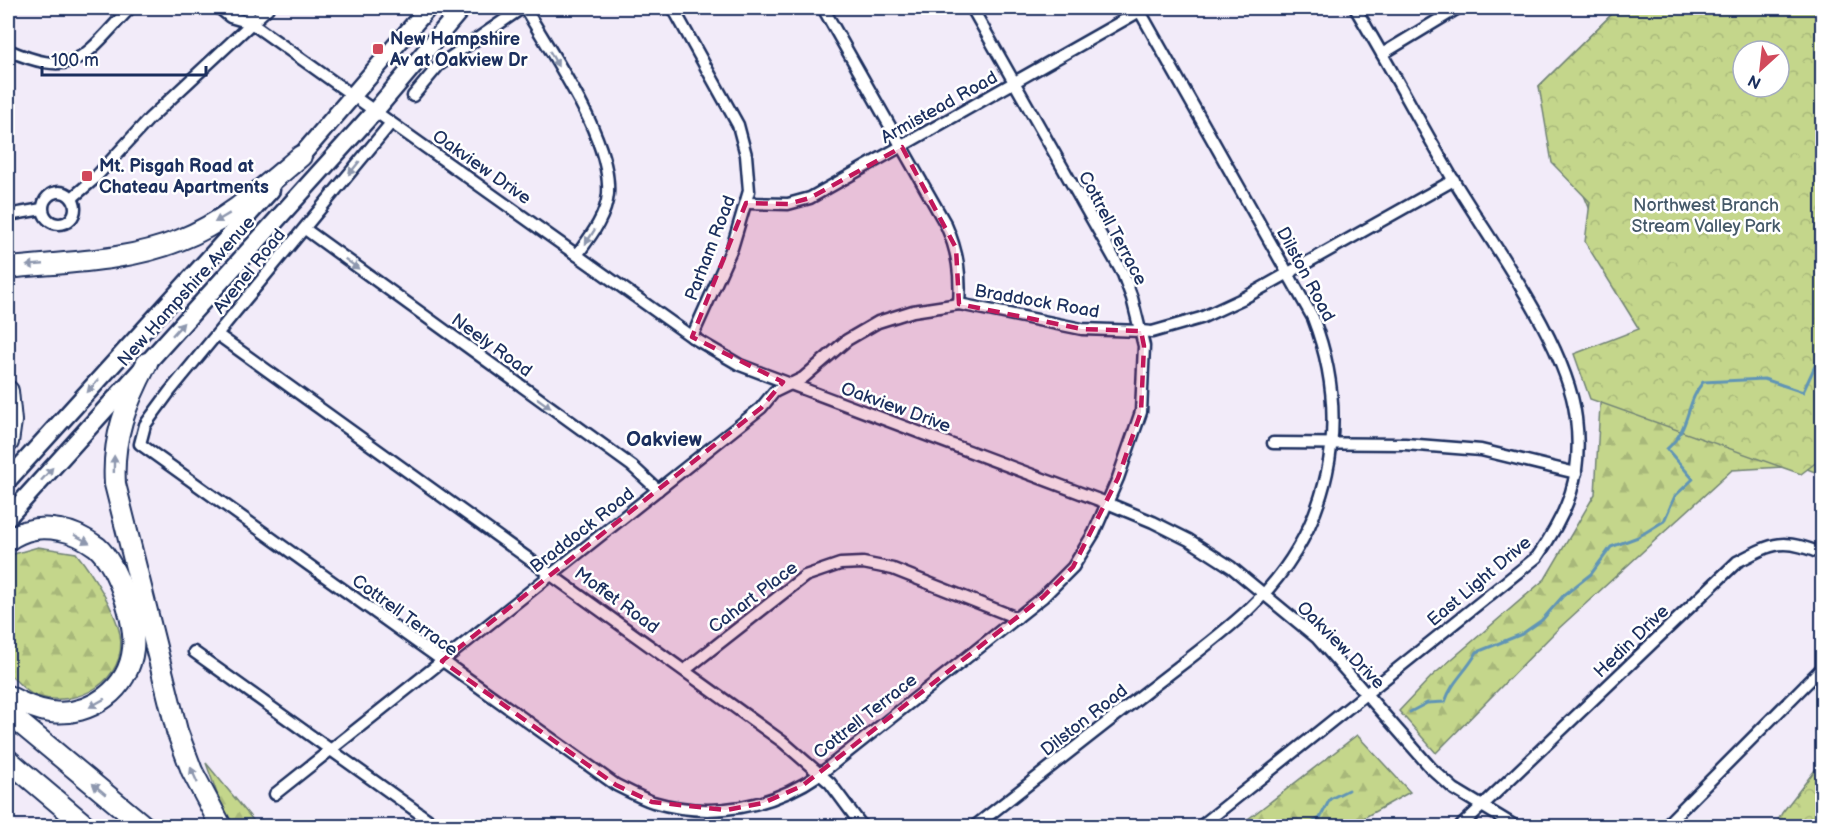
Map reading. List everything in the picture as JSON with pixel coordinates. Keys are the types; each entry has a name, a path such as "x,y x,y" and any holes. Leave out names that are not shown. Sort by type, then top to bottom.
{"highway":[{"path":"8,268 112,258 182,240 238,208 301,156"},
{"path":"147,363 121,418 114,463 115,484 177,731 192,771 221,826"},
{"path":"8,391 11,421 8,442"},
{"path":"8,540 20,532 33,528 52,528 68,531 98,548 108,561 119,583 133,639 133,650 125,675 107,696 95,704 81,710 50,712 8,696"},
{"path":"8,713 144,826"},
{"path":"8,760 86,826"}],"main road":[{"name":"New Hampshire Avenue","path":"8,480 355,96 428,8"},
{"name":"New Hampshire Avenue","path":"8,517 375,111 462,8"}],"street":[{"path":"8,50 35,62 63,65 86,53 130,8"},
{"name":"Oakview Drive","path":"219,8 230,17 251,23 692,337 740,365 1107,503 1189,540 1231,567 1317,638 1431,768 1454,789 1515,826"},
{"path":"247,8 251,23"},
{"path":"72,198 93,180 149,119 268,8"},
{"path":"413,96 448,58 524,8 598,138 607,164 608,195 602,215 577,255"},
{"name":"Parham Road","path":"673,8 738,126 746,155 749,191 732,248 692,337"},
{"path":"823,8 956,248 961,275 959,304"},
{"name":"Cottrell Terrace","path":"140,444 616,785 652,802 692,810 726,810 763,803 802,786 1043,597 1073,567 1094,533 1141,412 1145,369 1144,346 1132,298 1123,274 972,8"},
{"name":"East Light Drive","path":"1201,826 1537,557 1572,496 1579,456 1576,416 1569,387 1544,327 1454,180 1355,8"},
{"path":"1382,54 1458,8"},
{"name":"Armistead Road","path":"746,203 788,204 810,198 1014,84 1139,9"},
{"name":"Dilston Road","path":"975,826 1231,625 1263,592 1292,556 1312,521 1326,483 1332,442 1332,397 1324,348 1313,318 1139,9"},
{"name":"Avenel Road","path":"140,444 145,425 170,391 391,123"},
{"name":"Braddock Road","path":"275,794 762,408 774,392 802,378 847,340 878,322 913,310 959,304 1083,329 1152,332 1201,318 1288,273 1454,180"},
{"path":"62,192 72,198 74,215 65,223 53,223 44,215 43,203 50,194 62,192"},
{"path":"8,215 42,209"},
{"name":"Neely Road","path":"305,230 632,466 658,490"},
{"name":"Moffet Road","path":"218,335 783,742 830,783 862,826"},
{"path":"1274,443 1406,444 1481,450 1576,473"},
{"name":"Hedin Drive","path":"1461,826 1737,562 1771,544 1800,544 1822,554"},
{"name":"Cahart Place","path":"685,670 805,576 840,564 863,563 894,569 1017,618"},
{"path":"194,652 436,826"},
{"path":"1665,826 1822,668"}],"highlighted area":[{"path":"902,147 956,248 959,304 1082,329 1141,331 1144,346 1141,412 1118,478 1073,567 1043,597 802,786 763,803 726,810 652,802 616,785 442,661 761,408 783,382 692,337 746,203 788,204 810,198"}],"green space":[{"name":"Northwest Branch Stream Valley Park","path":"1612,8 1822,8 1822,458 1801,474 1590,399 1574,354 1639,329 1585,242 1590,202 1552,163 1539,86 1614,12"},
{"name":"Northwest Branch Stream Valley Park","path":"1613,8 1822,25 1822,475 1800,466 1732,470 1557,630 1436,753 1399,711 1431,677 1545,579 1595,494 1601,387 1639,329 1539,86 1614,12"},
{"path":"38,547 76,553 102,592 120,634 120,651 116,665 108,678 96,688 68,698 52,699 36,696 8,673 8,561 14,554"},
{"path":"1357,735 1410,792 1349,826 1239,826"},
{"path":"1822,761 1822,826 1775,826 1782,813"},
{"path":"206,763 258,826 235,826 223,810"}],"waterway":[{"path":"1410,712 1427,703 1445,702 1451,688 1477,652 1522,634 1542,620 1563,596 1591,574 1611,547 1638,537 1664,521 1675,496 1693,479 1667,449 1680,433 1697,390 1703,382 1764,379 1803,392 1822,351"},
{"path":"1307,826 1320,818 1330,799 1348,790"}],"place":[{"name":"New Hampshire Av at Oakview Dr","path":"378,49"},
{"name":"Mt. Pisgah Road at Chateau Apartments","path":"87,176"}],"district":[{"name":"Oakview","path":"664,439"}]}
